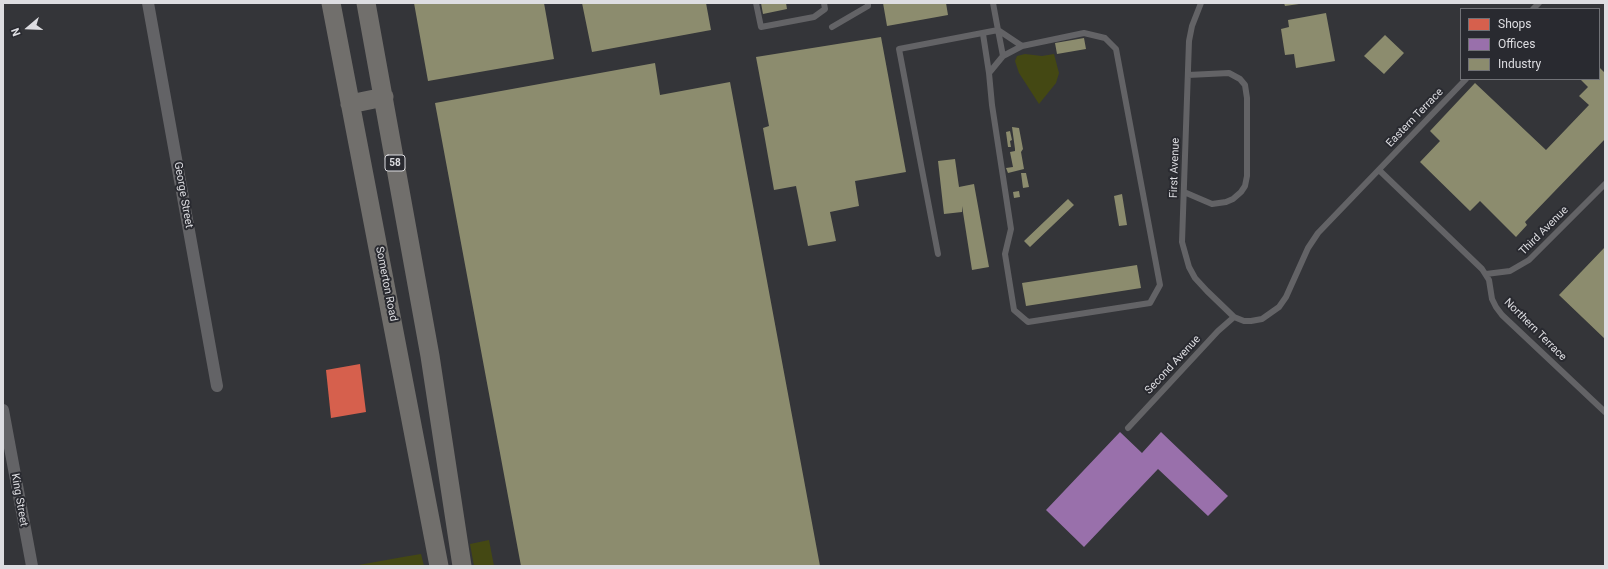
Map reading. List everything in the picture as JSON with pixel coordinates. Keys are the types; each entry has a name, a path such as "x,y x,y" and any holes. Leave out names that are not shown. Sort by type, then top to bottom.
{"main road":[{"name":"Somerton Road","path":"332,3 350,104 403,370 439,566"},
{"name":"58","path":"366,3 430,356 462,566"},
{"path":"350,104 384,98"}],"street":[{"name":"George Street","path":"148,3 217,386"},
{"name":"King Street","path":"3,410 32,566"}],"lane":[{"path":"756,3 761,27 814,17 824,6 830,3"},
{"path":"832,28 868,6 868,3"},
{"path":"993,3 1003,56"},
{"name":"First Avenue","path":"1201,3 1192,26 1189,41 1182,242 1188,267 1195,278 1207,292 1234,317"},
{"path":"938,254 899,49 998,30 1022,46"},
{"path":"983,34 1011,229 1005,254 1014,310 1028,322 1150,303 1160,285 1116,49 1104,38 1084,33 1022,46 1003,56 989,73"},
{"path":"1184,192 1212,204 1226,202 1233,199 1241,192 1245,186 1247,176 1247,98 1245,85 1240,79 1229,74 1188,75"},
{"name":"Eastern Terrace","path":"1234,317 1251,322 1262,319 1279,307 1286,297 1308,248 1318,233 1465,80"},
{"name":"Northern Terrace","path":"1379,170 1477,263 1486,274 1492,299 1496,308 1605,412"},
{"name":"Third Avenue","path":"1486,274 1510,271 1529,260 1605,184"},
{"name":"Second Avenue","path":"1128,428 1218,331 1234,317"}],"green space":[{"path":"1025,54 1042,56 1054,54 1059,73 1056,83 1039,104 1019,73 1015,61 1017,56"},
{"path":"489,540 494,566 474,566 470,544"},
{"path":"421,554 424,566 353,566 403,557"}],"building: Shops":[{"path":"360,364 366,412 331,418 326,370"}],"building: Offices":[{"path":"1120,432 1142,453 1161,432 1228,496 1208,516 1158,469 1084,547 1046,510"}],"building: Industry":[{"path":"414,3 544,3 554,59 428,81"},
{"path":"582,3 706,3 711,30 592,52"},
{"path":"761,3 786,3 787,9 763,14"},
{"path":"883,3 946,3 948,15 887,26"},
{"path":"1284,3 1299,3 1299,4 1285,6"},
{"path":"1326,13 1335,61 1296,68 1294,54 1285,55 1281,29 1289,27 1288,20"},
{"path":"1385,35 1404,53 1384,74 1364,56"},
{"path":"881,37 906,172 855,181 859,206 830,212 836,241 808,246 796,186 774,190 763,128 769,126 756,57"},
{"path":"1084,38 1086,49 1057,54 1055,43"},
{"path":"655,63 660,95 730,82 820,566 521,566 435,103"},
{"path":"1600,68 1605,73 1605,139 1525,222 1527,225 1516,237 1480,201 1470,211 1420,162 1440,141 1430,131 1475,83 1546,150 1589,105 1579,96 1588,87 1581,80 1600,80"},
{"path":"1012,127 1019,128 1023,149 1021,152 1024,169 1008,173 1006,168 1013,167 1010,152 1015,151"},
{"path":"1010,131 1012,140 1010,141 1011,147 1008,147 1006,132"},
{"path":"955,159 959,187 974,184 989,267 972,270 962,206 962,212 944,214 938,161"},
{"path":"1021,173 1026,173 1029,187 1023,188"},
{"path":"1019,191 1020,197 1014,198 1013,192"},
{"path":"1122,194 1127,225 1119,226 1114,196"},
{"path":"1068,199 1074,205 1030,247 1024,241"},
{"path":"1605,247 1605,339 1559,295"},
{"path":"1137,265 1141,288 1026,306 1022,283"}]}
